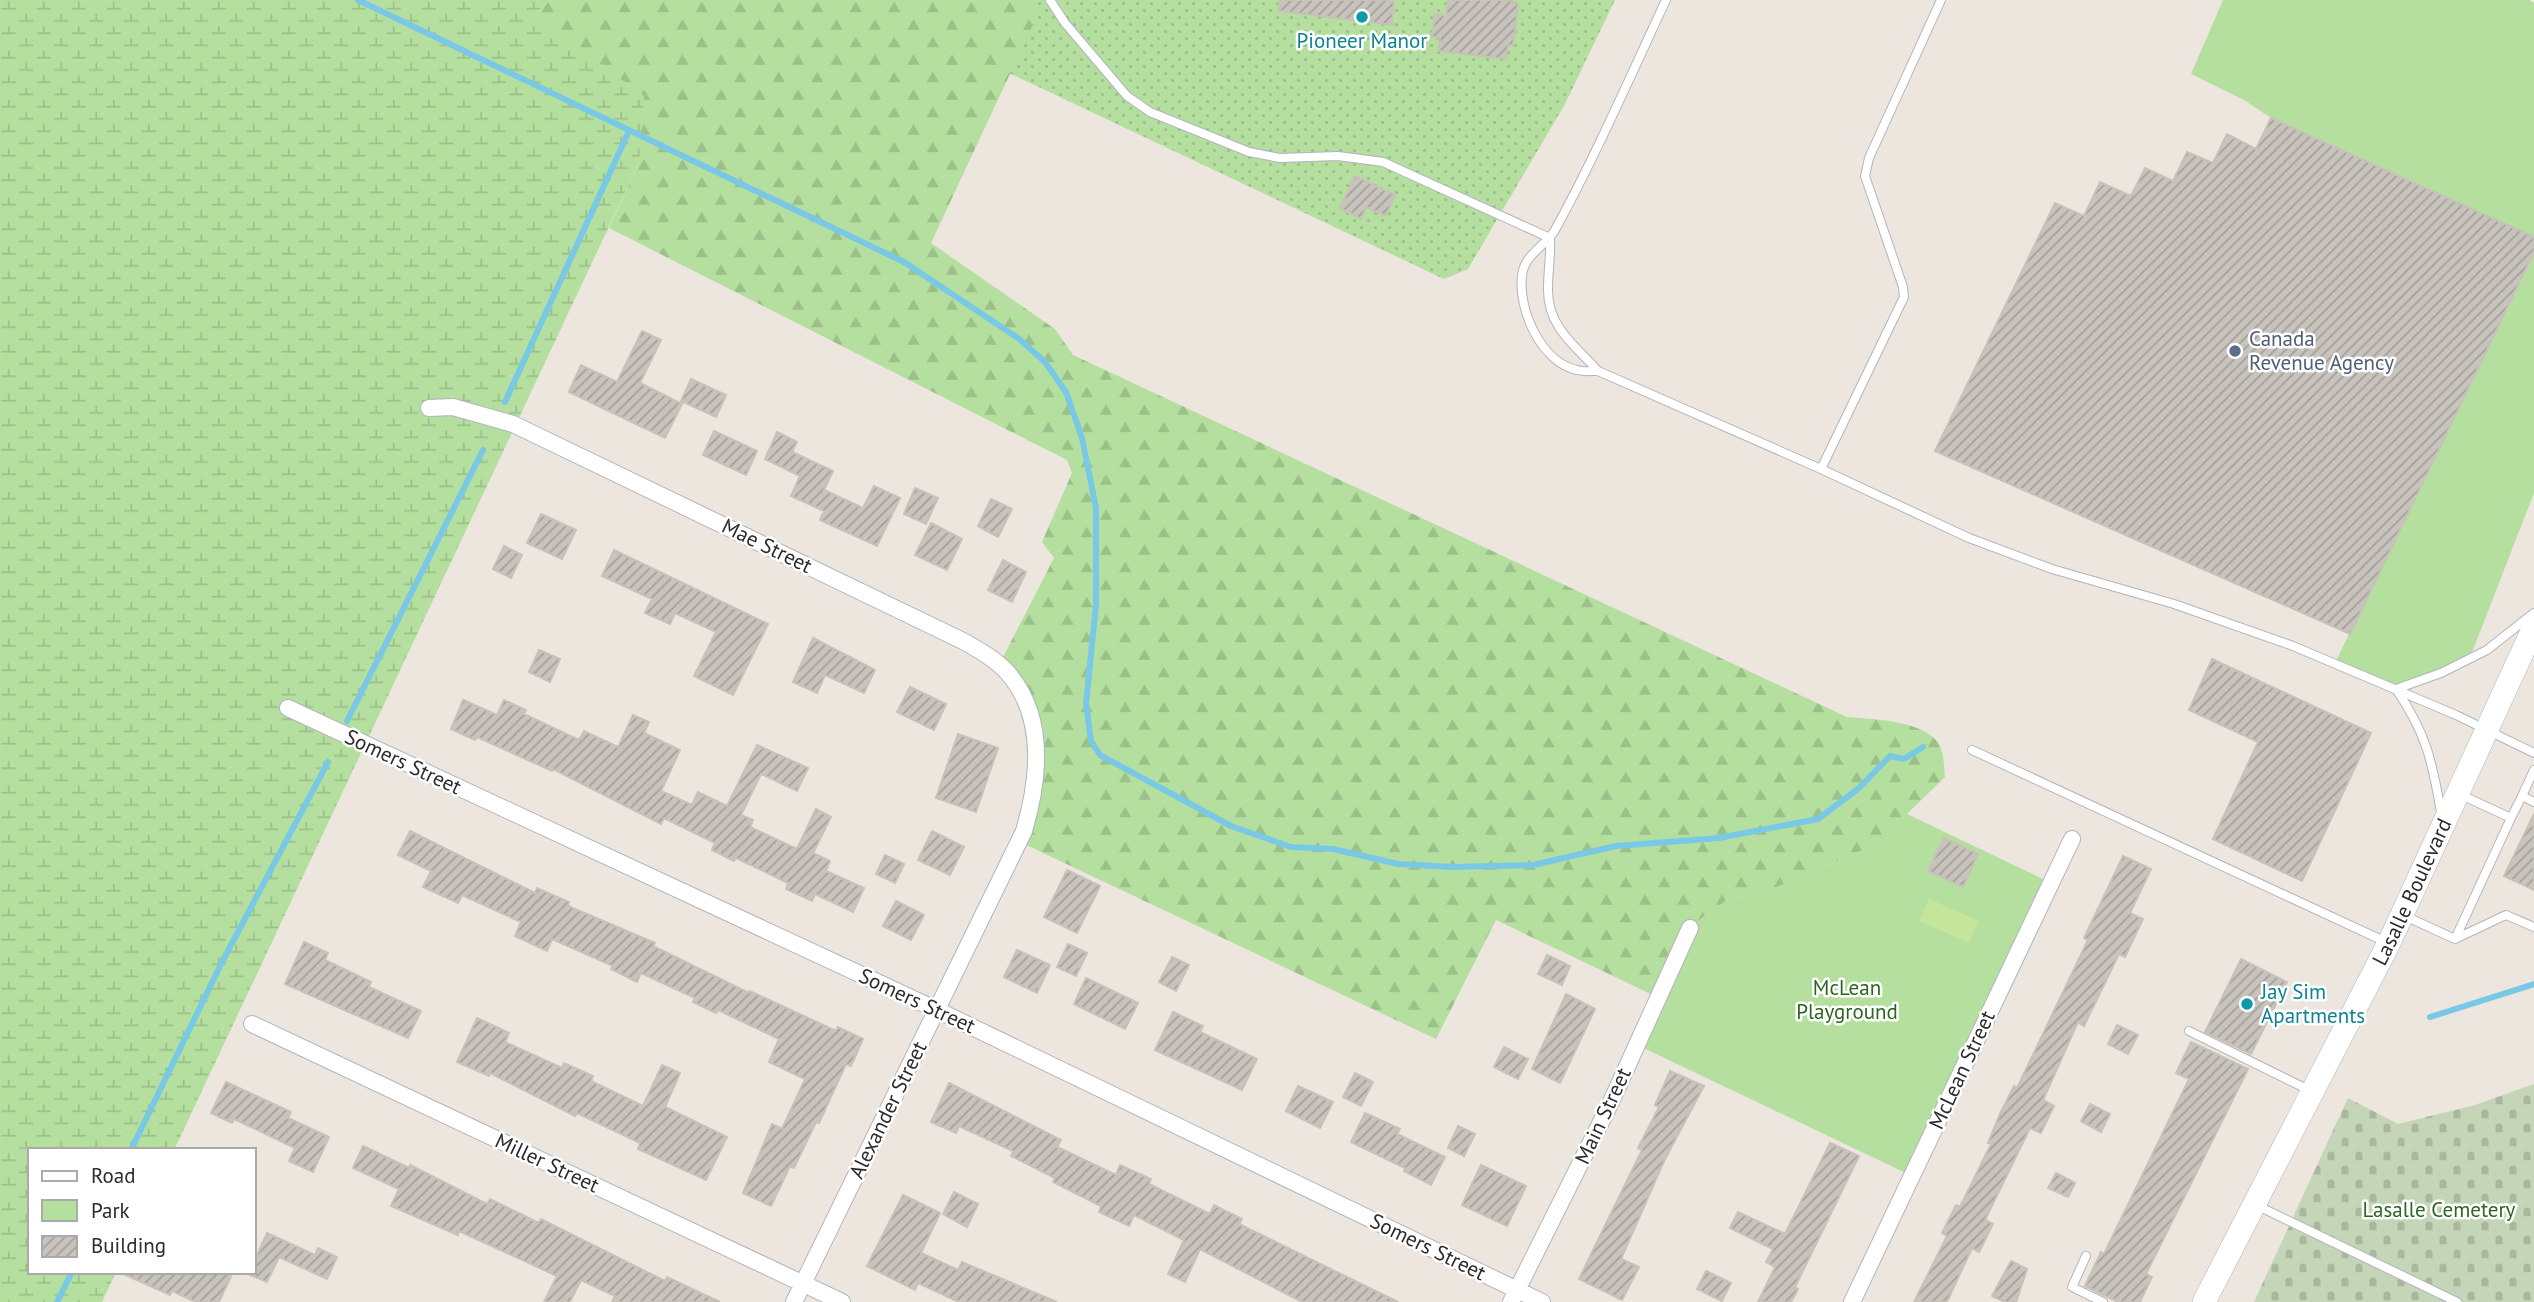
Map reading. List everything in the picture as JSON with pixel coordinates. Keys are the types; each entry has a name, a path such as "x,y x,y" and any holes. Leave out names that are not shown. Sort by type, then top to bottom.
{"main road":[{"name":"Lasalle Boulevard","path":"2204,1302 2389,943 2532,635"}],"street":[{"name":"Mae Street","path":"429,408 453,407 513,424 963,641 1008,673 1024,699 1038,761"},
{"name":"Somers Street","path":"288,708 937,1010 1514,1296 1542,1302"},
{"name":"Alexander Street","path":"794,1302 1024,831 1032,807 1038,761"},
{"name":"McLean Street","path":"1852,1302 2072,839"},
{"name":"Main Street","path":"1514,1296 1610,1104 1690,928"},
{"name":"Miller Street","path":"252,1024 842,1302"}],"lane":[{"path":"1050,0 1065,23 1127,96 1150,112 1249,152 1280,158 1338,156 1383,162 1550,238"},
{"path":"1598,371 1577,370 1559,360 1540,342 1527,315 1522,274 1531,254 1550,238 1666,0"},
{"path":"1821,469 1904,297 1903,287 1865,176 1869,158 1941,0"},
{"path":"1550,238 1552,261 1548,291 1552,315 1567,341 1598,371 1821,469 1969,538 2052,569 2186,608 2304,650 2534,753"},
{"path":"2396,689 2441,673 2487,650 2534,613"},
{"path":"2396,689 2415,717 2429,749 2443,823"},
{"path":"1972,750 2389,943"},
{"path":"2455,939 2534,770"},
{"path":"2458,793 2511,818"},
{"path":"2522,796 2534,802"},
{"path":"2402,915 2455,939 2506,915 2534,927"},
{"path":"2189,1031 2311,1091"},
{"path":"2253,1204 2456,1302"},
{"path":"2086,1256 2072,1287 2103,1302"}],"green space":[{"path":"0,0 550,0 534,15 644,96 639,163 175,1148 28,1148 28,1274 115,1274 102,1302 0,1302"},
{"path":"550,0 1027,0 1037,16 931,243 1055,329 1073,355 1847,717 1894,722 1918,728 1939,744 1945,777 1875,845 1770,890 1727,900 1657,997 1496,920 1436,1039 1022,843 1035,725 1000,663 1054,558 1042,542 1072,473 1067,460 609,228 639,163 534,15"},
{"path":"1027,0 1615,0 1565,104 1468,269 1444,279 1009,73 1037,16"},
{"path":"2223,0 2529,0 2534,3 2534,237 2271,118 2244,100 2191,74"},
{"path":"2534,252 2534,493 2471,655 2396,689 2335,663"},
{"name":"McLean Playground","path":"1905,813 2049,882 1910,1175 1635,1044 1689,927 1727,900 1770,890 1875,845"},
{"path":"1929,899 1979,921 1969,943 1919,921"},
{"name":"Lasalle Cemetery","path":"2534,1084 2534,1302 2254,1302 2348,1098 2398,1124 2475,1105"}],"building":[{"name":"Pioneer Manor","path":"1280,0 1394,0 1392,25 1279,11"},
{"path":"1448,0 1512,0 1511,3 1518,4 1513,46 1508,45 1506,59 1439,51 1440,38 1432,37 1435,14 1446,16"},
{"name":"Canada Revenue Agency","path":"2271,118 2534,237 2534,252 2350,634 1935,451 2055,203 2084,216 2100,182 2131,196 2145,168 2173,181 2187,152 2213,163 2227,134 2256,149"},
{"path":"1355,176 1395,195 1386,216 1366,207 1361,219 1340,208"},
{"path":"642,331 661,340 640,383 682,404 665,438 569,392 581,365 617,382"},
{"path":"691,379 726,395 716,417 681,401"},
{"path":"714,431 757,451 746,475 703,455"},
{"path":"777,432 797,442 792,452 833,471 824,490 863,508 874,486 900,498 877,546 820,520 824,511 791,496 800,476 765,459"},
{"path":"915,488 938,498 926,524 904,514"},
{"path":"991,499 1012,509 998,537 978,526"},
{"path":"541,514 576,530 562,559 527,543"},
{"path":"931,523 962,539 947,570 915,555"},
{"path":"504,546 522,555 511,578 493,569"},
{"path":"614,550 768,624 733,695 694,676 716,632 675,613 670,624 645,613 652,599 602,576"},
{"path":"1003,560 1026,572 1012,602 988,590"},
{"path":"813,638 875,670 864,693 825,675 817,693 793,682"},
{"path":"539,650 560,659 550,682 529,672"},
{"path":"2212,659 2371,733 2302,881 2213,839 2258,742 2189,710"},
{"path":"910,687 946,704 934,730 897,712"},
{"path":"463,700 497,715 504,700 526,710 524,714 579,740 584,731 618,747 633,715 649,722 644,733 680,750 661,791 692,805 698,792 727,806 757,745 808,768 797,791 761,774 741,815 753,820 750,827 797,849 816,809 831,817 813,853 830,861 826,871 864,888 853,912 815,894 812,901 786,889 788,883 736,858 734,861 712,850 715,843 664,818 661,824 553,769 552,771 477,737 475,740 451,729"},
{"path":"958,734 998,748 976,812 936,798"},
{"path":"2534,814 2534,890 2504,876"},
{"path":"410,831 535,893 537,888 569,902 568,906 655,943 653,946 749,993 750,991 836,1031 838,1027 863,1039 851,1066 846,1064 819,1123 816,1122 794,1168 790,1166 771,1206 743,1193 772,1124 782,1129 805,1079 769,1062 779,1039 718,1010 716,1013 693,1002 695,998 641,973 637,982 611,969 613,966 552,939 547,951 515,936 521,922 462,895 458,903 423,887 431,871 398,855"},
{"path":"932,831 964,847 950,875 918,860"},
{"path":"1944,838 1978,854 1963,887 1928,871"},
{"path":"885,855 904,864 895,883 876,874"},
{"path":"2123,856 2151,869 2130,913 2143,919 2125,957 2119,954 2084,1026 2078,1022 2043,1100 2054,1106 2041,1133 2030,1128 1985,1220 1993,1224 1979,1252 1972,1248 1947,1302 1914,1302 1947,1236 1942,1233 1956,1205 1960,1207 1991,1144 1988,1143 2000,1114 2014,1086 2017,1088 2088,940 2084,938"},
{"path":"1067,870 1100,886 1077,933 1044,917"},
{"path":"896,901 924,915 911,940 883,926"},
{"path":"304,942 328,953 325,960 371,982 369,987 421,1011 408,1038 285,984"},
{"path":"1068,944 1087,953 1076,976 1057,967"},
{"path":"1017,950 1050,965 1037,993 1004,977"},
{"path":"1547,955 1570,966 1562,985 1538,974"},
{"path":"1172,957 1189,965 1176,991 1159,982"},
{"name":"Jay Sim Apartments","path":"2241,959 2287,982 2251,1054 2205,1032"},
{"path":"1086,978 1138,1003 1125,1029 1074,1004"},
{"path":"1566,994 1595,1009 1560,1083 1532,1069"},
{"path":"1173,1012 1203,1026 1200,1032 1257,1059 1242,1090 1155,1050"},
{"path":"477,1018 509,1033 505,1042 562,1068 564,1063 593,1076 591,1081 643,1106 662,1065 680,1073 665,1107 727,1137 706,1180 638,1149 640,1143 577,1113 575,1116 490,1073 489,1076 457,1062"},
{"path":"2117,1025 2138,1035 2128,1054 2108,1044"},
{"path":"2191,1042 2248,1069 2146,1274 2152,1277 2140,1302 2118,1302 2085,1286 2101,1252 2104,1254 2189,1079 2176,1073"},
{"path":"1504,1047 1528,1059 1518,1079 1494,1067"},
{"path":"1670,1071 1704,1086 1664,1161 1621,1259 1639,1267 1622,1300 1579,1279 1642,1150 1638,1148 1659,1107 1655,1105"},
{"path":"1355,1073 1373,1082 1361,1106 1343,1097"},
{"path":"226,1082 291,1112 288,1118 329,1137 313,1172 289,1161 295,1148 234,1119 232,1123 211,1113"},
{"path":"949,1083 1061,1140 1057,1147 1116,1175 1120,1165 1151,1179 1149,1184 1210,1214 1214,1205 1242,1219 1239,1224 1398,1302 1302,1302 1200,1249 1185,1282 1168,1274 1184,1240 1134,1215 1129,1226 1099,1212 1101,1206 1053,1182 1055,1178 1011,1156 1013,1151 959,1126 956,1133 931,1122"},
{"path":"1298,1086 1333,1102 1320,1128 1286,1111"},
{"path":"2090,1104 2110,1114 2101,1132 2081,1121"},
{"path":"1365,1113 1400,1129 1397,1134 1445,1157 1431,1185 1404,1171 1405,1168 1351,1142"},
{"path":"1458,1126 1475,1134 1464,1156 1448,1148"},
{"path":"1830,1143 1859,1156 1795,1287 1798,1289 1791,1302 1758,1302 1775,1267 1766,1262 1773,1249 1730,1228 1738,1212 1785,1234"},
{"path":"363,1146 409,1168 410,1165 487,1204 490,1199 539,1223 541,1219 665,1281 667,1277 720,1302 612,1302 615,1296 581,1280 570,1302 544,1302 557,1276 459,1231 458,1235 391,1206 399,1189 353,1168"},
{"path":"1481,1165 1526,1186 1507,1226 1462,1205"},
{"path":"2056,1173 2075,1183 2068,1197 2048,1188"},
{"path":"954,1192 978,1204 967,1227 943,1214"},
{"path":"903,1195 940,1213 921,1253 958,1270 962,1262 1057,1302 959,1302 918,1283 915,1290 867,1266"},
{"path":"267,1233 315,1255 318,1248 337,1257 327,1279 279,1257 267,1282 248,1274 256,1274 256,1258"},
{"path":"2011,1261 2027,1269 2016,1302 2005,1302 1992,1296"},
{"path":"1706,1271 1731,1283 1722,1301 1697,1289"},
{"path":"123,1274 232,1274 219,1302 196,1302 172,1291 170,1295"}],"waterway":[{"path":"358,0 904,262 1018,338 1045,362 1066,392 1082,438 1096,508 1096,605 1086,704 1091,741 1100,755 1231,826 1291,847 1333,849 1398,864 1453,867 1533,865 1616,846 1719,838 1818,819 1859,788 1890,756 1904,759 1923,747"},
{"path":"505,402 629,131"},
{"path":"347,721 483,450"},
{"path":"132,1148 221,964 328,762"},
{"path":"2430,1017 2534,984"},
{"path":"57,1302 71,1274"}],"place":[{"name":"Pioneer Manor","path":"1362,17"},
{"name":"Canada Revenue Agency","path":"2235,351"},
{"name":"Jay Sim Apartments","path":"2247,1004"}]}
